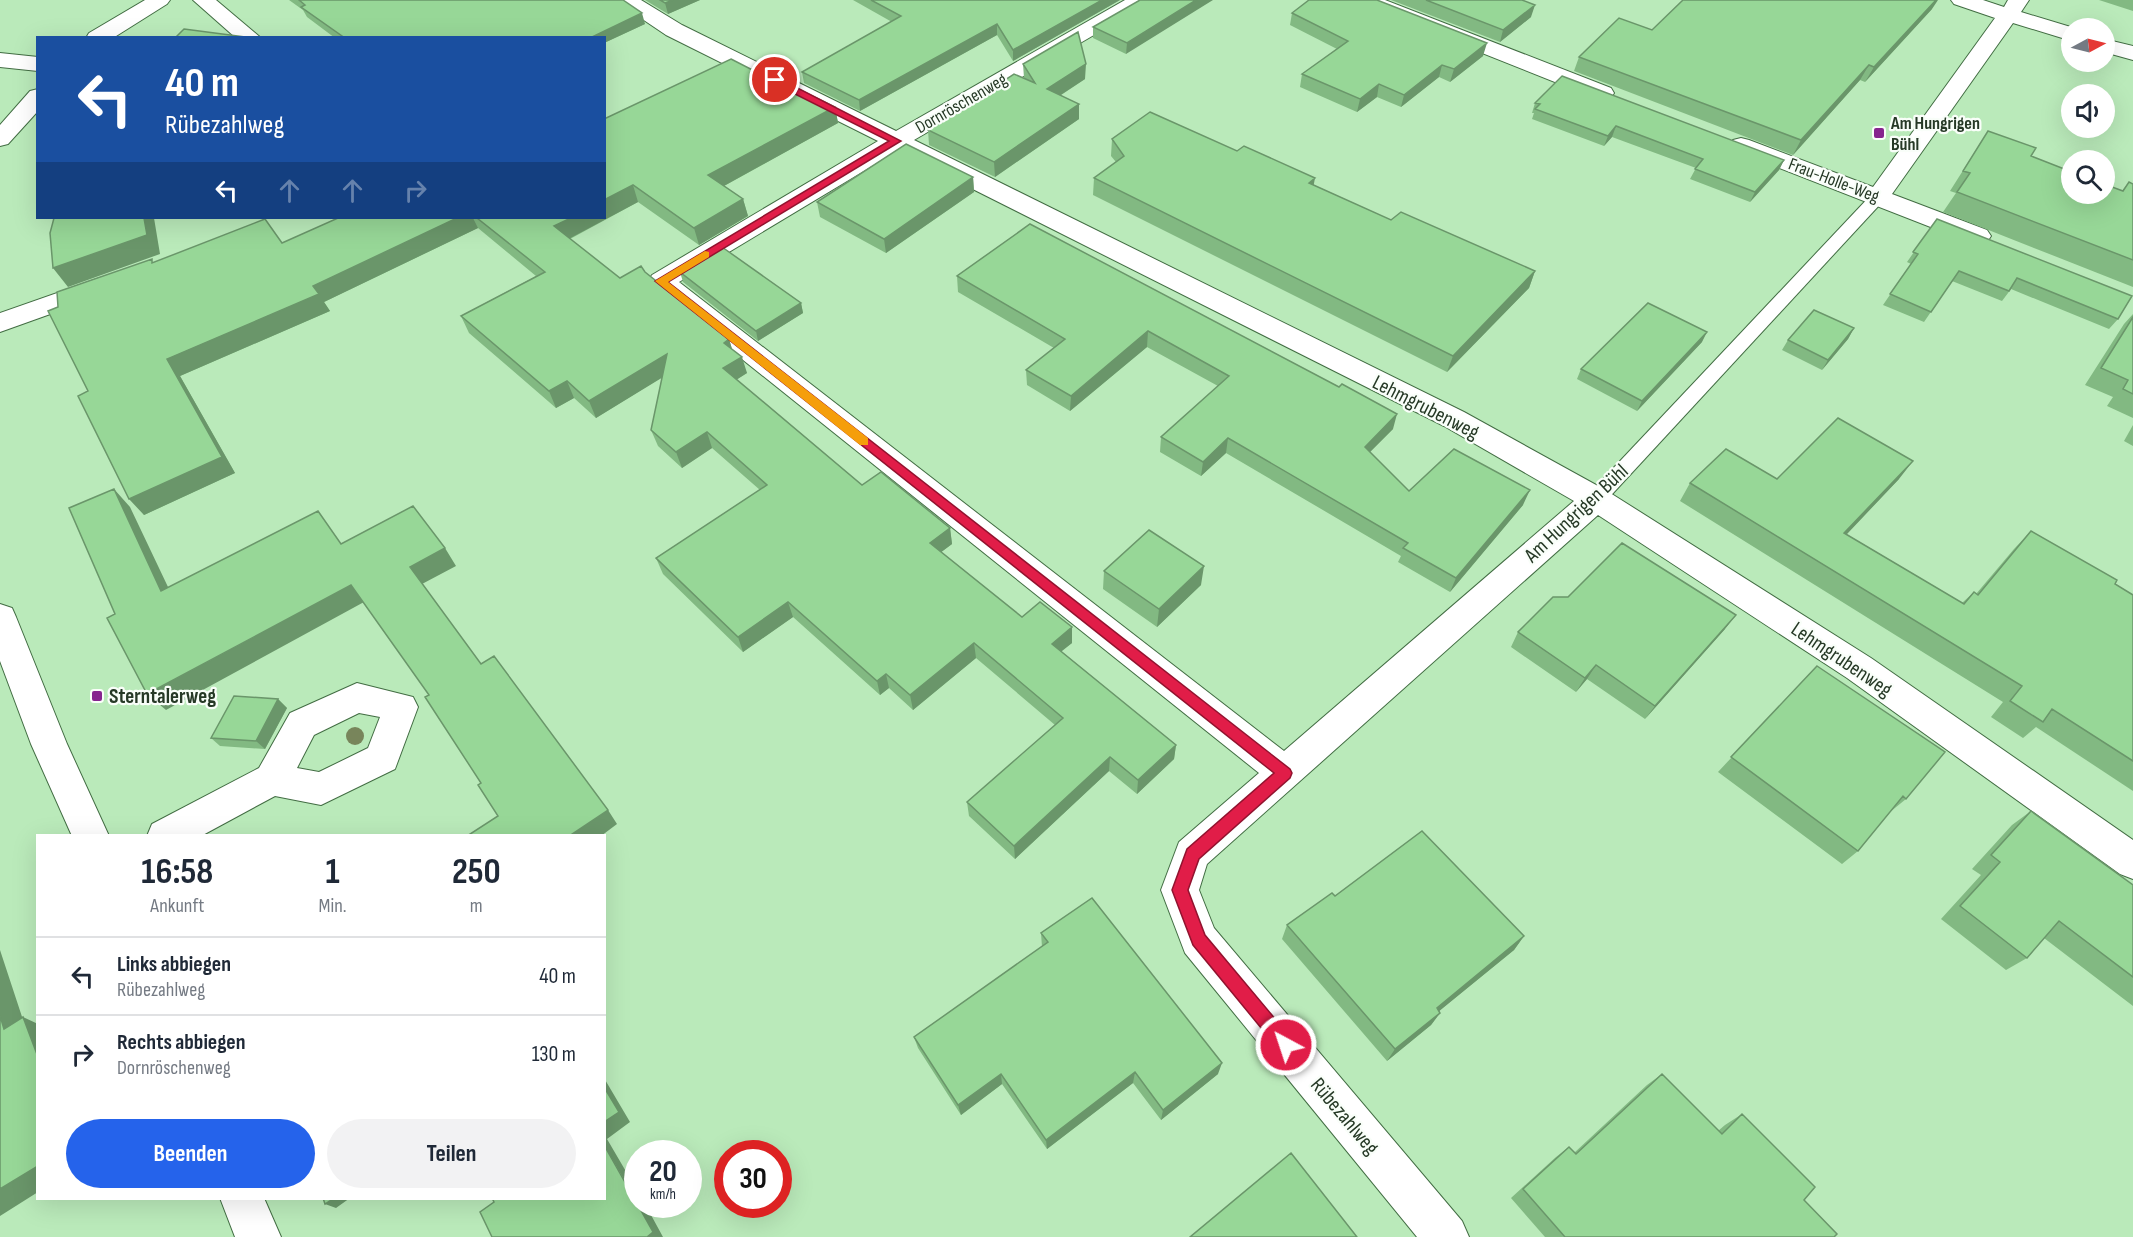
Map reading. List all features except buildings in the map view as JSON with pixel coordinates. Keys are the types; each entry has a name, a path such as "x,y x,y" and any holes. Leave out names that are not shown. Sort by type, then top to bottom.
{"street":[{"path":"100,36 160,0"},
{"path":"203,0 248,36"},
{"name":"Lehmgrubenweg","path":"627,0 674,30 1454,419 1596,499 1858,668 2133,862"},
{"name":"Dornröschenweg","path":"1140,0 896,141 661,281 1285,773"},
{"path":"1366,0 1627,102"},
{"path":"1961,0 2012,7 2061,30"},
{"name":"Am Hungrigen Bühl","path":"1878,197 2012,7"},
{"path":"2115,48 2133,53"},
{"path":"0,60 36,64"},
{"path":"0,139 36,98"},
{"name":"Frau-Holle-Weg","path":"1725,140 2006,247"},
{"path":"0,323 121,280"},
{"name":"Am Hungrigen Bühl","path":"1285,773 1596,499"},
{"path":"0,617 49,744 90,834"},
{"name":"Rübezahlweg","path":"1285,773 1192,854 1180,890 1198,940 1446,1237"},
{"path":"169,834 272,779"},
{"path":"243,1200 258,1237"}],"lane":[{"name":"Am Hungrigen Bühl","path":"1596,499 1878,197"}],"slow traffic":[{"path":"705,255 661,281 864,442"}],"place":[{"name":"Am Hungrigen Bühl","path":"1879,133"},
{"name":"Sterntalerweg","path":"97,696"}],"route":[{"path":"775,80 896,141 661,281 1285,773 1192,854 1180,890 1198,940 1286,1045"}]}
